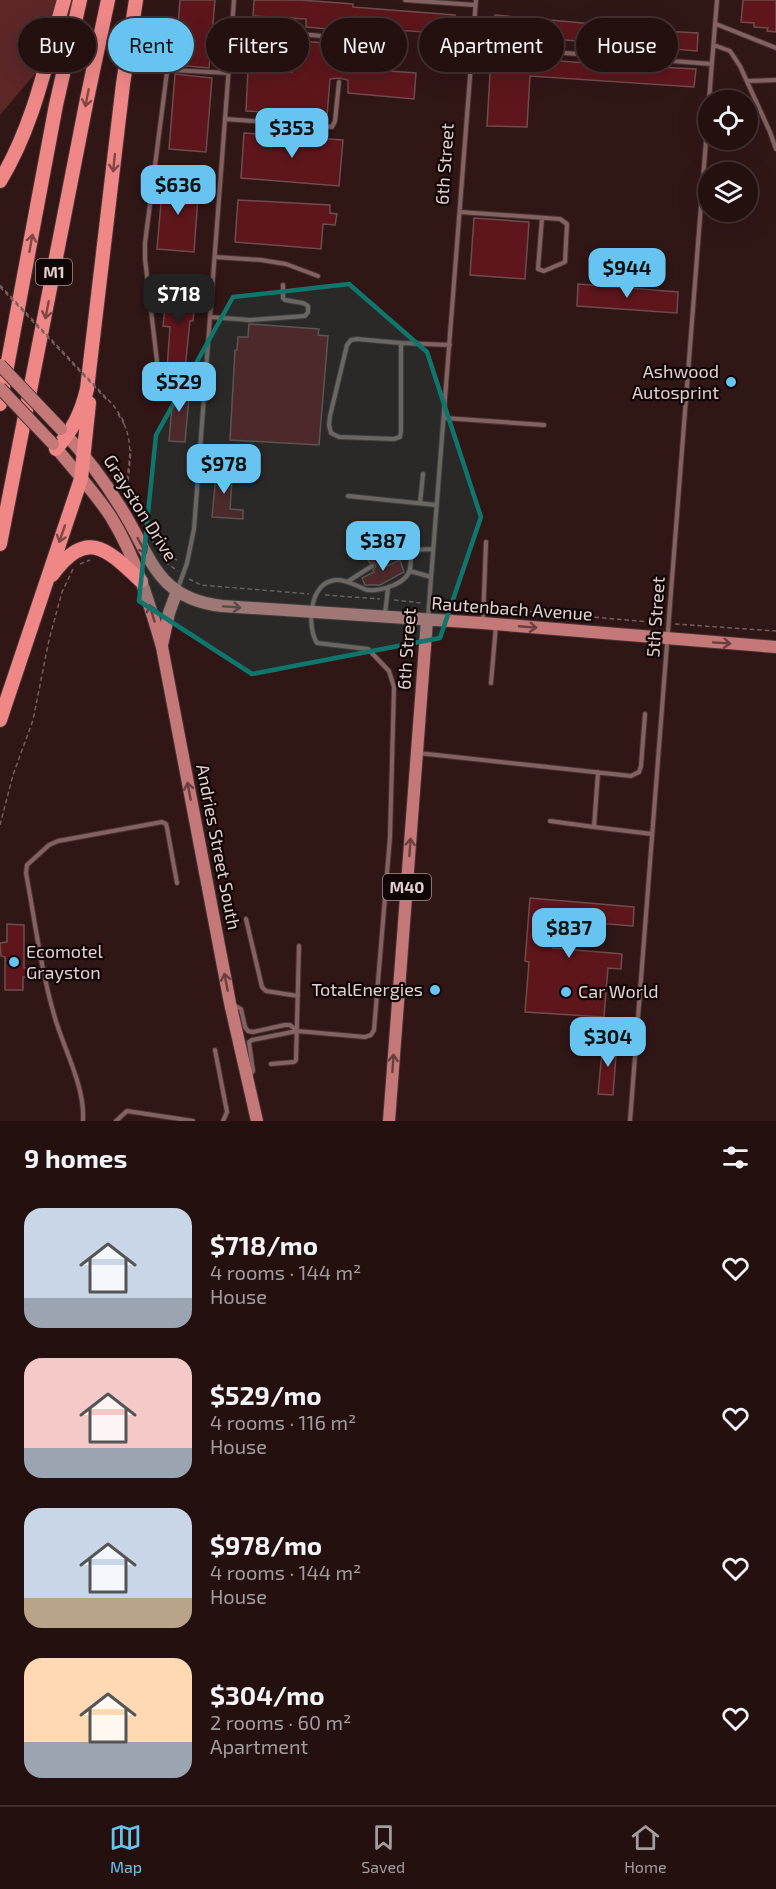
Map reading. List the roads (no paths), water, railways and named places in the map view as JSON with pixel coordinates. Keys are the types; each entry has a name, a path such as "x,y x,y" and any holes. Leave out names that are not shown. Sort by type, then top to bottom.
{"highway":[{"path":"0,181 14,157 37,102 64,0"},
{"name":"M1","path":"0,404 56,105 80,0"},
{"name":"M1","path":"0,544 108,0"},
{"path":"54,446 82,411 87,389 123,84 136,0"},
{"path":"0,176 14,157"},
{"path":"0,720 81,479 100,282"},
{"path":"43,588 70,554 91,547 112,554 141,581"}],"main road":[{"name":"Grayston Drive","path":"0,364 85,455 122,509 153,565 166,582 177,591"},
{"name":"Grayston Drive","path":"0,388 54,446 111,517 141,581"},
{"name":"Andries Street South","path":"141,581 162,647 230,1004 257,1121"},
{"name":"Rautenbach Avenue","path":"177,591 188,598 206,604 496,624 776,647"},
{"path":"162,647 169,613 177,591"},
{"name":"6th Street","path":"389,1121 427,620"}],"lane":[{"path":"233,18 234,0"},
{"path":"405,0 476,2"},
{"path":"710,90 717,0"},
{"name":"6th Street","path":"475,18 476,2"},
{"path":"716,24 776,48"},
{"path":"714,45 730,51 740,66 776,149"},
{"path":"564,53 712,64"},
{"path":"177,591 187,563 194,529 215,257 228,73 172,70 167,72 145,243 145,259 158,370 164,376 205,385"},
{"name":"6th Street","path":"427,620 470,72"},
{"path":"747,81 776,80"},
{"path":"225,119 332,127 335,121 339,82"},
{"name":"5th Street","path":"630,1121 705,150"},
{"path":"460,212 560,219 567,224 566,262 544,271 538,269 542,218"},
{"path":"215,257 286,264 318,276"},
{"path":"210,317 250,320 305,316 308,306 285,300 283,285"},
{"path":"401,344 400,437 394,439 339,437 331,433 328,425 347,345 351,340 450,345"},
{"path":"444,418 544,424"},
{"path":"420,503 423,474"},
{"path":"348,496 436,504"},
{"path":"482,623 486,542"},
{"path":"384,560 411,550 433,549"},
{"path":"247,1079 252,1071 249,1042 252,1040 297,1031 365,1036 371,1035 374,1030 390,837 395,694 389,671 368,649 316,643 313,638 312,612 316,594 324,584 335,580 368,590 388,588 410,571 411,550"},
{"path":"347,582 372,566"},
{"path":"410,571 431,577"},
{"path":"385,618 388,588"},
{"path":"491,682 496,624"},
{"path":"417,753 631,776 639,772 645,714"},
{"path":"594,827 598,772"},
{"path":"550,821 652,834"},
{"path":"83,1120 81,1097 59,1032 46,982 26,873 27,865 49,845 58,842 162,822 167,828 177,883"},
{"path":"246,919 262,987 266,991 298,996"},
{"path":"271,1064 294,1062 299,946"},
{"path":"230,1004 241,1009 248,1031 254,1032 285,1024 297,1031"},
{"path":"215,1050 227,1112 223,1121"},
{"path":"116,1121 127,1111 193,1121"}],"place":[{"name":"Ashwood Autosprint","path":"731,382"},
{"name":"Ecomotel Grayston","path":"14,962"},
{"name":"TotalEnergies","path":"435,990"},
{"name":"Car World","path":"566,992"}]}
